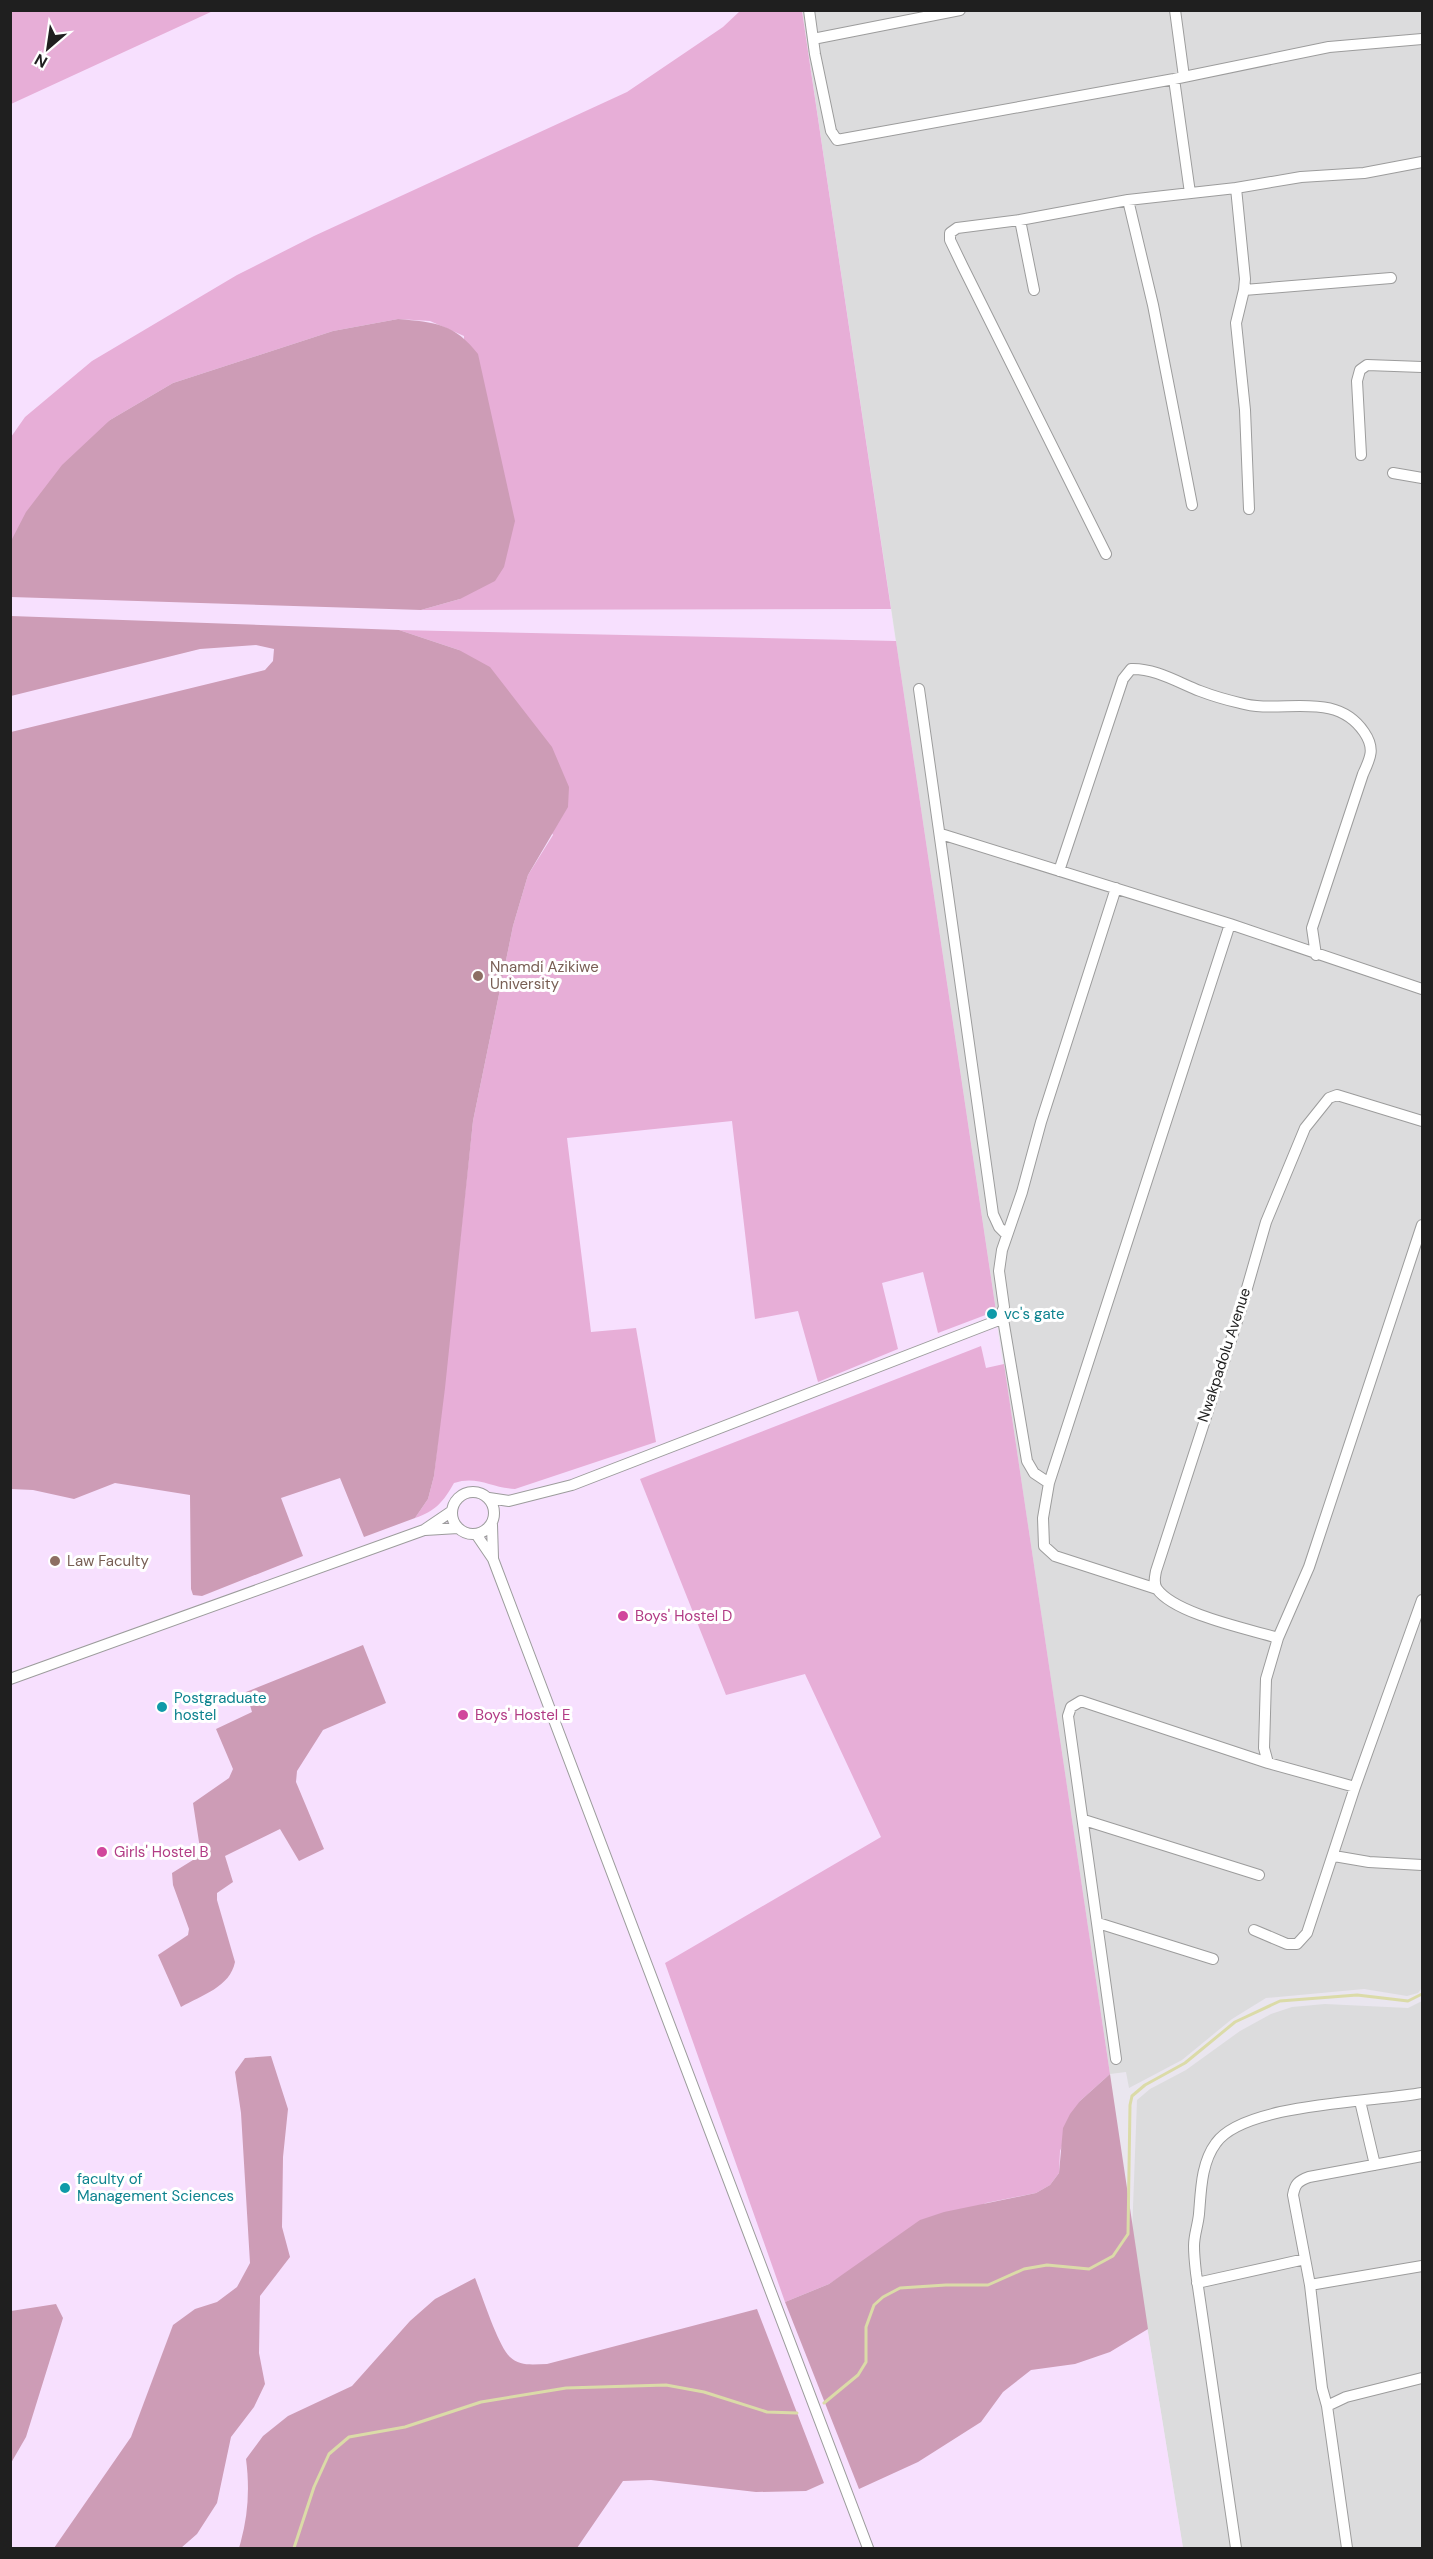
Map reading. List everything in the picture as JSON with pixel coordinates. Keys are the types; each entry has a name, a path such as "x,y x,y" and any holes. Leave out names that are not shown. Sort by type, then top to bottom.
{"street":[{"path":"809,10 831,131 837,140 1179,78 1329,47 1422,39"},
{"path":"813,39 960,10"},
{"path":"1175,10 1190,193"},
{"path":"1106,554 950,240 950,233 957,228 1020,220 1128,201 1236,188 1301,177 1364,173 1422,162"},
{"path":"1236,188 1244,290 1236,323 1245,410 1250,508"},
{"path":"1128,201 1155,316 1192,505"},
{"path":"1020,220 1034,290"},
{"path":"1244,290 1391,278"},
{"path":"1361,455 1356,381 1359,370 1367,365 1422,368"},
{"path":"1393,473 1422,478"},
{"path":"1059,871 1123,679 1131,669 1154,672 1203,692 1243,704 1263,707 1314,705 1328,707 1347,715 1359,725 1370,740 1372,753 1359,784 1312,928 1316,955"},
{"path":"919,689 993,1214 999,1227 1007,1235"},
{"path":"940,834 1230,924 1422,989"},
{"path":"1049,1483 1034,1473 1027,1461 1002,1313 999,1271 1007,1235 1022,1192 1041,1122 1116,888"},
{"path":"1230,924 1049,1483 1043,1518 1044,1546 1055,1556 1157,1589 1190,1611 1278,1638"},
{"name":"Nwakpadolu Avenue","path":"1157,1589 1154,1583 1156,1570 1241,1309 1266,1222 1305,1128 1329,1098 1337,1095 1422,1121"},
{"path":"1268,1763 1264,1748 1266,1679 1278,1638 1309,1567 1422,1225"},
{"path":"509,1501 485,1532 466,1533 458,1528 453,1520 452,1511 455,1502 462,1495 471,1492 481,1493 489,1498 509,1501 572,1485 994,1324 1002,1313"},
{"path":"489,1498 494,1507 493,1559"},
{"path":"10,1679 424,1530 452,1511"},
{"path":"424,1530 458,1528"},
{"path":"476,1534 493,1559 868,2548"},
{"path":"1254,1930 1287,1944 1297,1944 1303,1940 1422,1600"},
{"path":"1116,2058 1068,1716 1071,1707 1081,1701 1268,1763 1355,1787"},
{"path":"1084,1820 1259,1875"},
{"path":"1334,1856 1369,1862 1422,1865"},
{"path":"1098,1923 1213,1959"},
{"path":"1236,2548 1197,2283 1194,2244 1203,2173 1216,2143 1231,2128 1267,2116 1315,2106 1422,2093"},
{"path":"1360,2101 1375,2165"},
{"path":"1347,2548 1327,2406 1322,2388 1310,2285 1293,2195 1294,2186 1299,2180 1309,2177 1422,2156"},
{"path":"1197,2283 1305,2259"},
{"path":"1310,2285 1422,2266"},
{"path":"1327,2406 1346,2397 1422,2378"}],"shaded area":[{"path":"11,10 213,10 213,11 11,104"},
{"name":"Nnamdi Azikiwe University","path":"11,11 802,11 1132,2234 1183,2548 11,2548"},
{"path":"740,11 802,11 891,609 421,610 460,599 464,336 430,321 398,319 333,331 173,383 110,420 11,541 11,437 25,417 92,361 237,275 314,236 627,92 723,27"},
{"path":"802,11 1422,11 1422,1988 1418,1993 1407,1996 1364,1989 1266,1998 1232,2019 1182,2060 1129,2088 1126,2072 1110,2074"},
{"path":"398,319 443,326 461,336 478,354 515,521 504,567 495,581 460,599 421,610 11,597 11,541 26,512 62,465 110,420 173,383 333,331"},
{"path":"11,616 399,630 459,650 490,667 552,747 569,787 568,807 528,875 513,926 473,1121 445,1388 434,1476 428,1499 415,1518 364,1537 340,1478 281,1498 303,1556 202,1596 193,1595 191,1589 190,1495 115,1483 74,1499 33,1490 11,1489 11,732 265,670 273,661 274,649 256,645 200,649 11,696"},
{"path":"399,630 896,641 996,1311 938,1333 923,1272 882,1283 898,1349 818,1382 798,1311 755,1319 732,1121 567,1138 591,1332 636,1328 656,1442 515,1489 470,1480 454,1483 438,1505 415,1518 428,1499 434,1476 473,1121 513,926 528,875 553,835 459,650"},
{"path":"981,1346 986,1368 1004,1364 1110,2074 1080,2101 1060,2151 1059,2173 1050,2185 1036,2193 986,2203 873,2256 829,2284 785,2302 665,1963 881,1837 805,1674 726,1695 640,1479"},
{"path":"363,1645 386,1703 323,1730 297,1771 296,1782 324,1849 299,1861 280,1829 225,1856 233,1882 217,1893 217,1900 235,1962 232,1971 221,1984 181,2007 158,1955 188,1935 189,1929 173,1885 172,1873 201,1855 193,1803 229,1778 233,1769 216,1729 252,1712 246,1692"},
{"path":"1422,2001 1422,2548 1183,2548 1132,2234 1137,2100 1150,2089 1186,2070 1240,2031 1271,2014 1292,2007 1325,2004 1408,2008"},
{"path":"271,2056 288,2109 283,2157 282,2227 290,2257 260,2296 259,2353 265,2384 254,2407 231,2437 217,2503 197,2534 181,2548 54,2548 131,2437 173,2325 195,2309 217,2302 237,2287 250,2263 241,2113 235,2072 245,2058"},
{"path":"1110,2074 1148,2329 1110,2352 1075,2364 1031,2370 1003,2392 981,2422 918,2462 859,2489 785,2302 829,2284 920,2220 944,2212 1036,2193 1050,2185 1059,2173 1063,2128 1070,2114 1080,2101"},
{"path":"475,2278 495,2332 505,2351 514,2360 528,2364 547,2364 757,2309 824,2483 806,2491 756,2492 651,2480 623,2481 577,2548 239,2548 247,2504 246,2459 263,2436 288,2416 352,2386 410,2321 435,2299"},
{"path":"56,2304 63,2318 26,2437 11,2463 11,2311"}],"waterway":[{"path":"824,2403 858,2375 866,2362 866,2327 874,2305 900,2288 988,2285 1024,2269 1047,2265 1089,2269 1113,2256 1128,2234 1132,2096 1145,2085 1185,2063 1235,2022 1280,2001 1357,1995 1408,2001 1422,1994"},
{"path":"294,2548 314,2487 329,2454 349,2437 405,2427 481,2402 566,2388 666,2385 704,2392 767,2412 797,2413"}],"place":[{"name":"Nnamdi Azikiwe University","path":"478,976"},
{"name":"vc's gate","path":"992,1314"},
{"name":"Law Faculty","path":"55,1561"},
{"name":"Boys' Hostel D","path":"623,1616"},
{"name":"Postgraduate hostel","path":"162,1707"},
{"name":"Boys' Hostel E","path":"463,1715"},
{"name":"Girls' Hostel B","path":"102,1852"},
{"name":"faculty of Management Sciences","path":"65,2188"}]}
